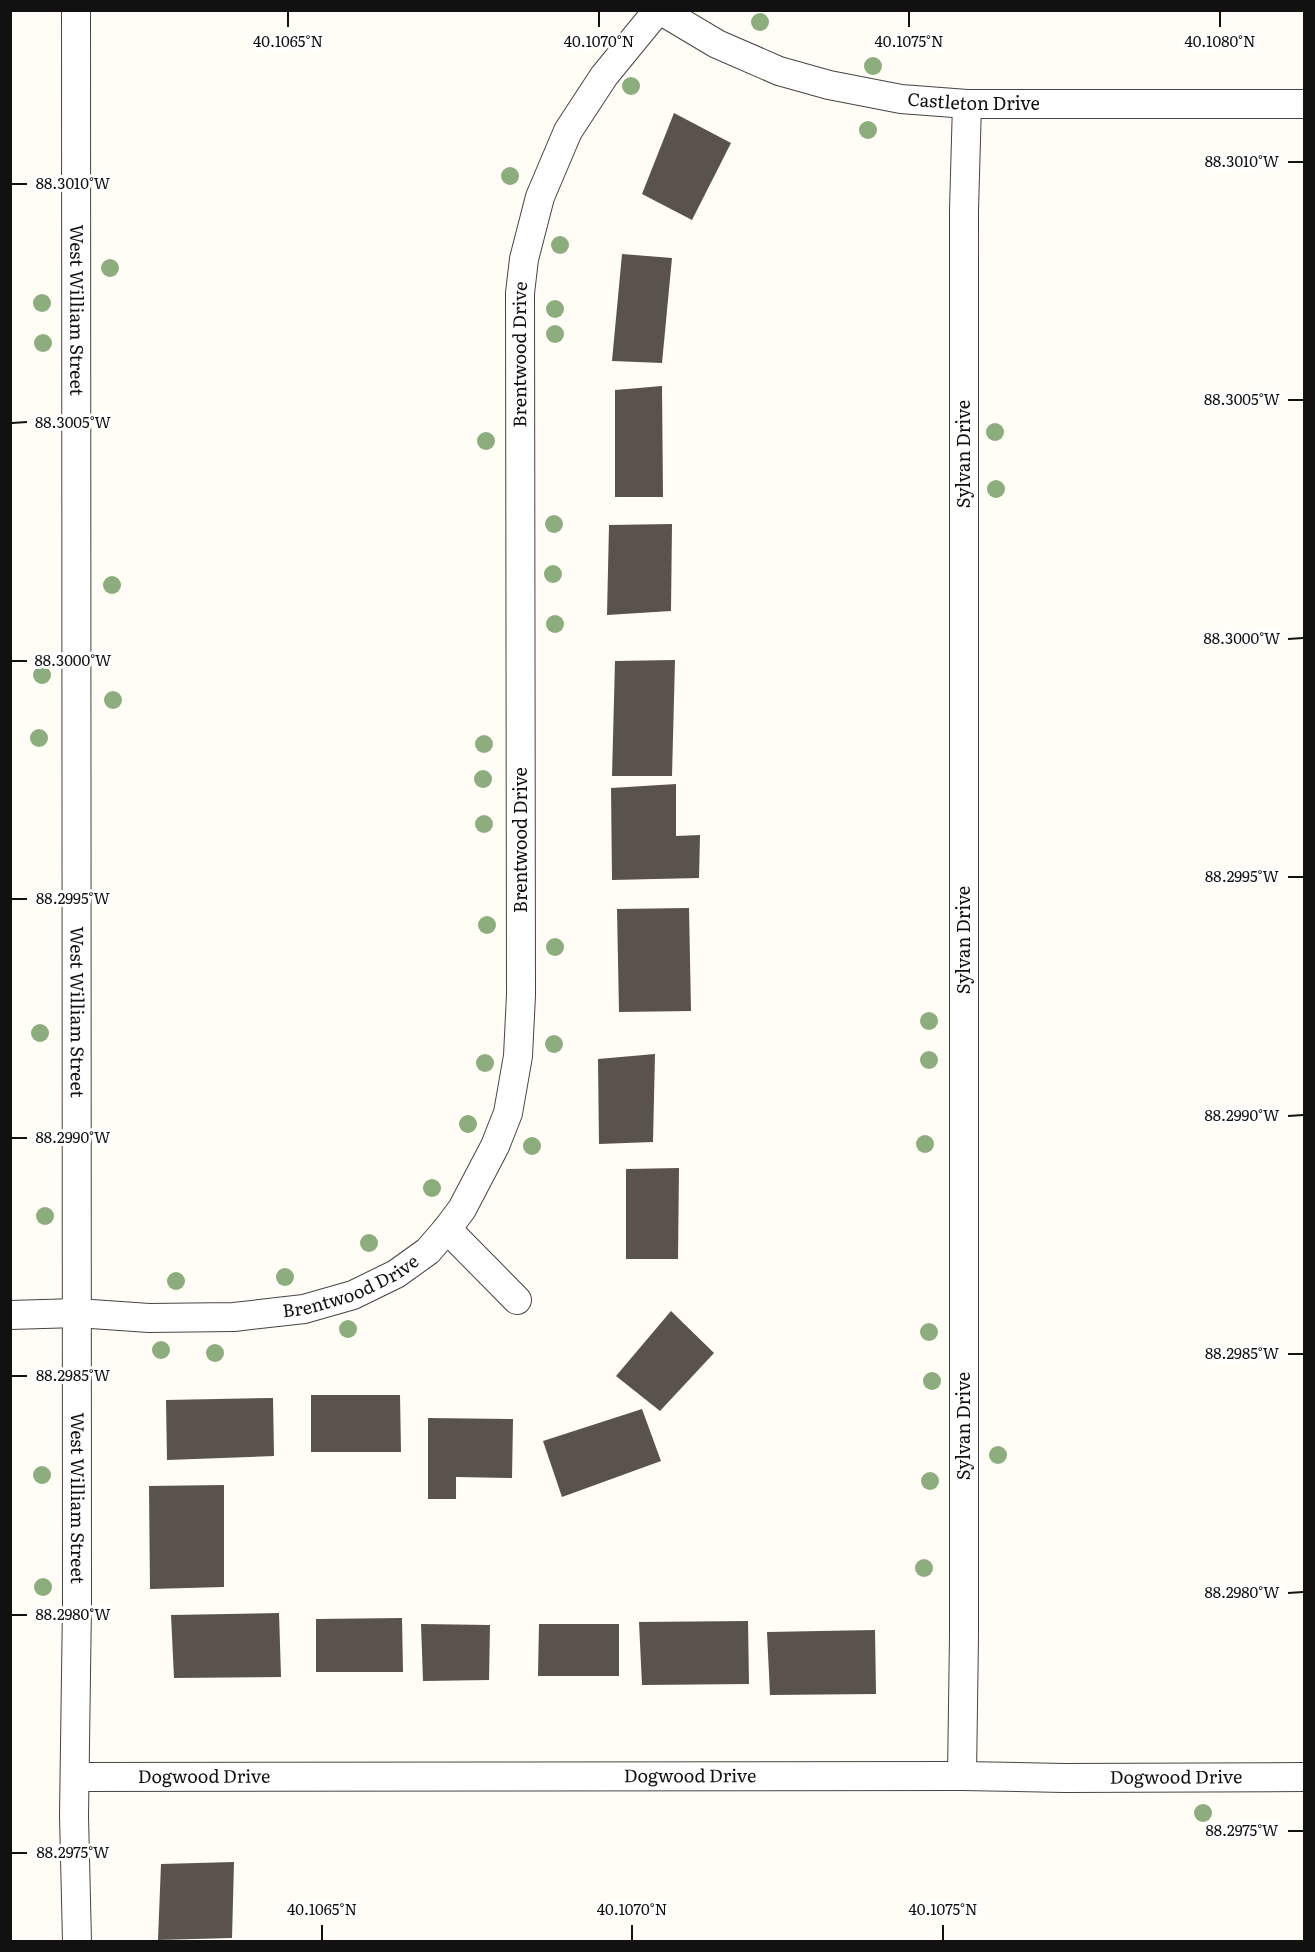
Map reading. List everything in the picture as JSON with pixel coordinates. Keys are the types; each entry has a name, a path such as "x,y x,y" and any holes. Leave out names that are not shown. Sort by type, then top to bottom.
{"street":[{"name":"West William Street","path":"76,10 77,1313 74,1816 77,1941"},
{"name":"Brentwood Drive","path":"10,1315 77,1313 149,1318 234,1317 304,1309 353,1295 396,1274 428,1251 462,1209 495,1146 508,1113 518,1056 521,994 520,293 524,259 540,197 568,131 604,76 659,10"},
{"name":"Castleton Drive","path":"659,10 717,44 779,70 829,85 901,99 967,104 1305,104"},
{"name":"Sylvan Drive","path":"962,1776 964,1636 964,210 967,104"},
{"path":"447,1230 517,1300"},
{"name":"Dogwood Drive","path":"75,1777 1305,1777"}],"building":[{"path":"674,113 731,143 692,220 642,194"},
{"path":"622,254 672,258 662,363 612,361"},
{"path":"662,386 663,497 615,497 615,390"},
{"path":"672,524 671,611 607,615 609,525"},
{"path":"675,660 672,776 612,776 615,661"},
{"path":"676,784 676,836 700,835 699,878 612,880 611,788"},
{"path":"689,908 691,1011 619,1012 617,909"},
{"path":"655,1054 653,1142 599,1144 598,1059"},
{"path":"679,1168 678,1259 626,1259 626,1169"},
{"path":"671,1311 714,1353 660,1411 616,1376"},
{"path":"311,1395 400,1395 401,1452 311,1452"},
{"path":"273,1398 274,1456 167,1460 166,1400"},
{"path":"642,1409 661,1461 562,1497 543,1441"},
{"path":"428,1418 513,1419 512,1478 456,1477 456,1499 428,1499"},
{"path":"224,1485 224,1587 150,1589 149,1486"},
{"path":"279,1613 281,1677 174,1678 171,1615"},
{"path":"402,1618 403,1672 316,1672 316,1619"},
{"path":"748,1621 749,1684 642,1685 639,1622"},
{"path":"421,1624 490,1625 489,1680 423,1681"},
{"path":"539,1624 619,1624 619,1676 538,1676"},
{"path":"875,1630 876,1694 770,1695 767,1632"},
{"path":"234,1862 232,1938 158,1940 161,1864"}]}
